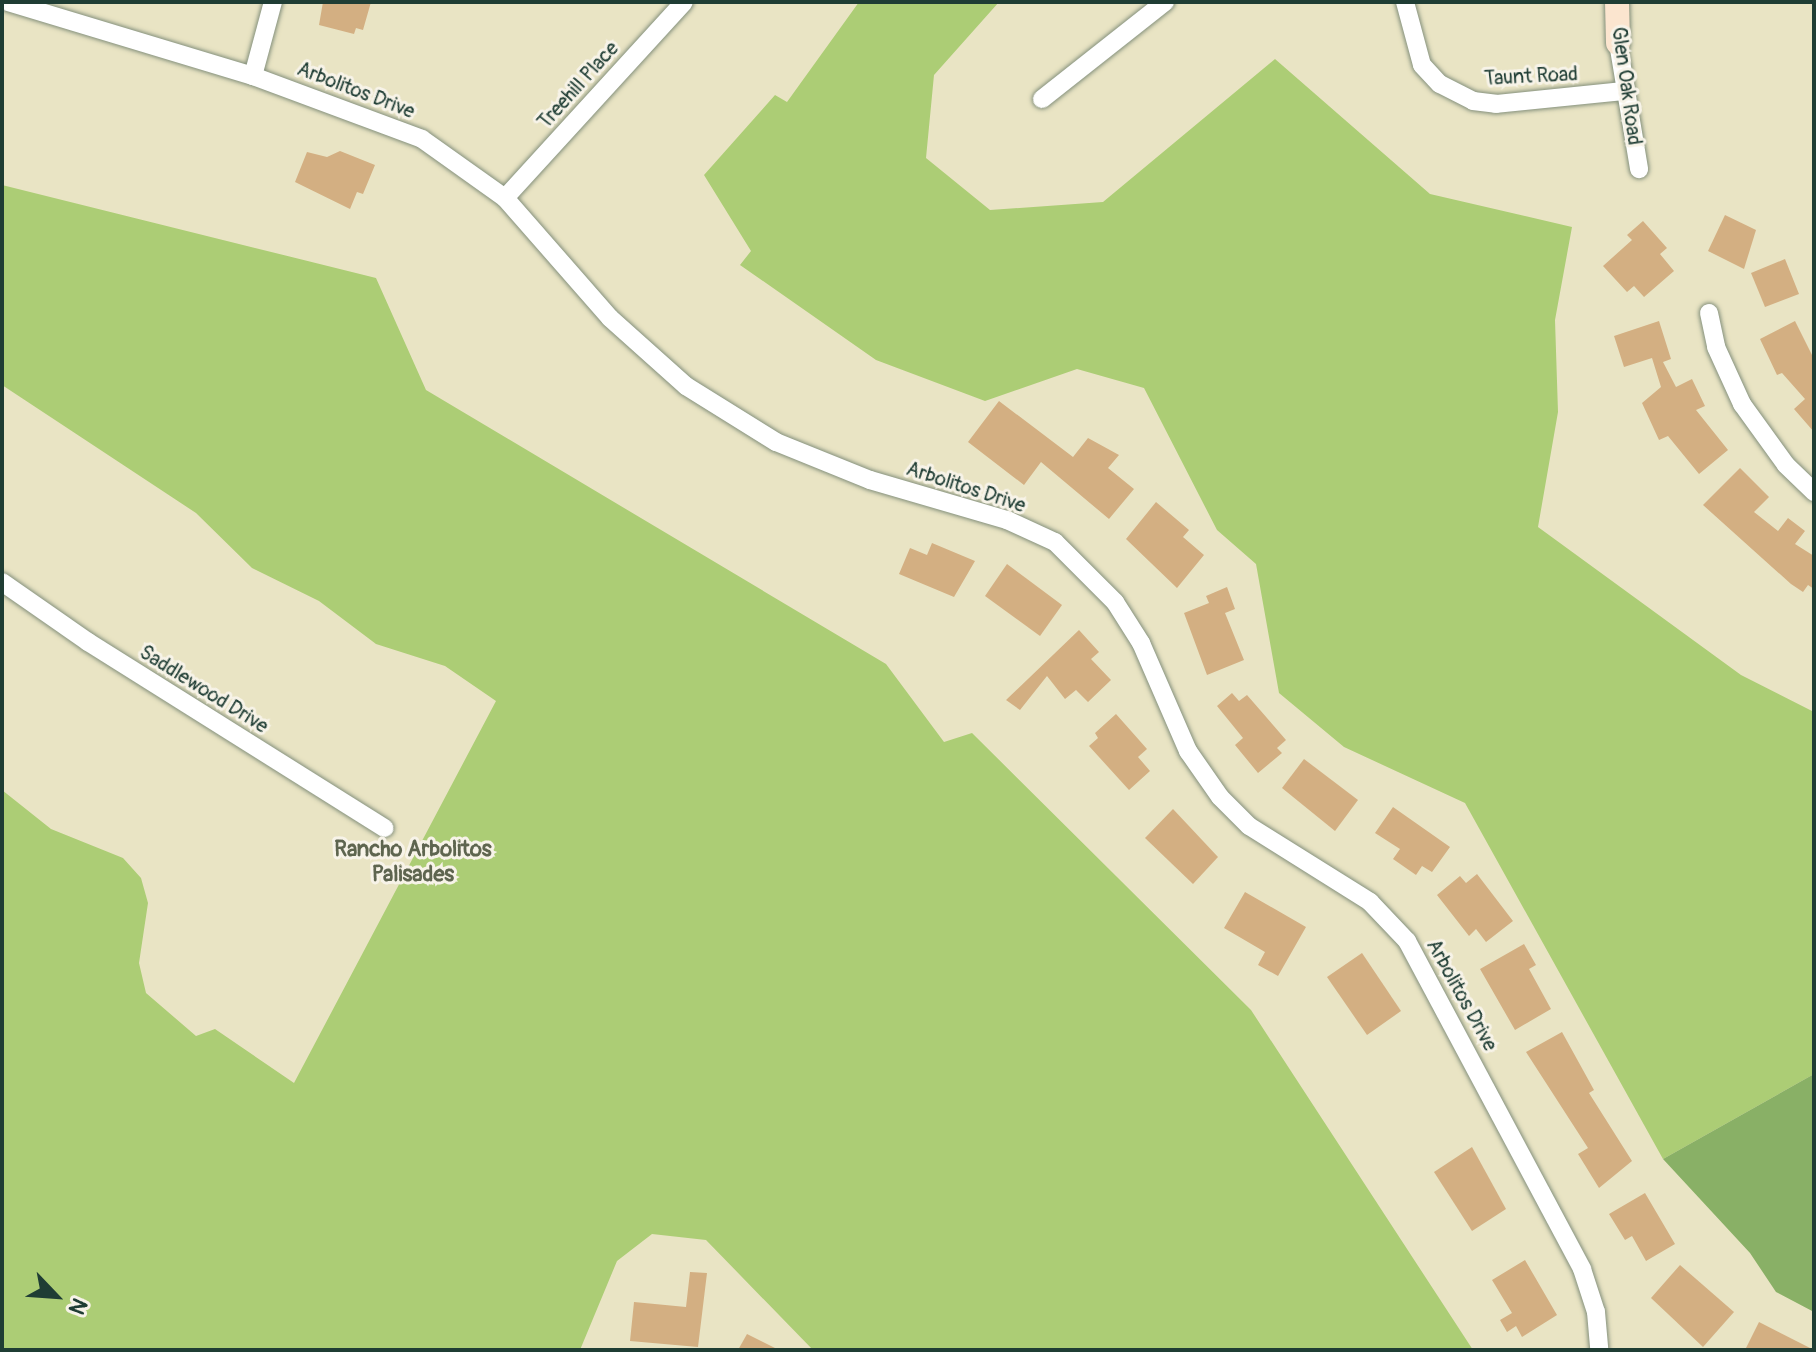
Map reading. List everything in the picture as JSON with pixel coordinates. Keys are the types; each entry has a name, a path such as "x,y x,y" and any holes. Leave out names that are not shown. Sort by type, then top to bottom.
{"street":[{"name":"Arbolitos Drive","path":"8,2 253,76 422,139 467,166 505,198 610,318 686,386 776,442 870,480 1007,520 1055,542 1115,602 1141,643 1188,751 1220,797 1249,826 1370,902 1416,954 1582,1269 1596,1312 1599,1350"},
{"path":"253,76 273,2"},
{"name":"Treehill Place","path":"505,198 684,2"},
{"path":"1042,99 1165,2"},
{"name":"Taunt Road","path":"1405,2 1422,65 1440,84 1473,101 1496,104 1624,91"},
{"name":"Glen Oak Road","path":"1617,2 1624,91 1639,169"},
{"path":"1709,313 1716,347 1742,404 1786,465 1814,492"},
{"name":"Saddlewood Drive","path":"2,582 88,642 385,828"}],"green space":[{"path":"859,2 999,2 934,75 926,158 990,210 1103,202 1275,59 1430,194 1572,227 1555,320 1558,412 1538,527 1741,675 1814,712 1814,1074 1663,1159 1465,803 1344,747 1279,693 1256,564 1217,530 1144,388 1077,369 985,401 876,360 740,265 751,251 704,175 775,95 787,102"},
{"path":"2,185 376,278 426,390 886,664 944,742 972,733 1251,1010 1473,1350 813,1350 706,1240 652,1234 617,1261 580,1350 2,1350 2,790 51,829 123,858 141,878 148,903 139,963 146,993 196,1036 215,1029 294,1083 496,701 445,666 376,644 319,601 252,568 196,513 2,385"},
{"path":"1814,1074 1814,1312 1776,1292 1750,1253 1663,1159"}],"building":[{"path":"323,2 371,2 363,30 356,28 354,34 319,25"},
{"path":"340,151 375,165 363,194 357,192 350,209 295,182 307,152 327,157"},
{"path":"1725,215 1756,230 1744,269 1708,251"},
{"path":"1643,221 1667,248 1660,254 1674,271 1644,297 1634,286 1627,292 1603,266 1632,240 1627,235"},
{"path":"1785,259 1799,294 1765,307 1751,273"},
{"path":"1659,321 1671,359 1663,362 1676,387 1692,379 1705,406 1696,410 1728,450 1699,474 1668,436 1659,440 1642,403 1661,387 1652,358 1624,367 1614,336"},
{"path":"1795,321 1814,359 1814,432 1794,409 1805,399 1782,373 1777,375 1760,339"},
{"path":"999,401 1073,457 1088,438 1119,455 1108,468 1134,489 1109,519 1041,462 1024,485 968,442"},
{"path":"1740,468 1769,497 1754,512 1778,531 1788,518 1805,531 1795,544 1814,556 1814,589 1808,585 1803,592 1791,584 1703,505"},
{"path":"1156,502 1189,530 1183,537 1204,555 1177,588 1126,539"},
{"path":"932,543 975,561 954,597 899,574 910,548 927,555"},
{"path":"1007,564 1062,605 1040,636 985,596"},
{"path":"1227,587 1235,609 1225,613 1244,660 1207,675 1184,613 1209,603 1206,596"},
{"path":"1079,630 1099,652 1091,659 1111,680 1088,702 1076,690 1065,699 1047,676 1020,710 1006,700"},
{"path":"1232,693 1239,701 1247,695 1286,740 1277,748 1282,753 1258,773 1235,745 1243,738 1217,706"},
{"path":"1116,714 1147,749 1138,757 1150,771 1129,790 1089,746 1098,738 1095,733"},
{"path":"1304,759 1358,800 1335,831 1282,788"},
{"path":"1393,807 1450,847 1432,872 1422,866 1416,875 1393,859 1400,849 1375,833"},
{"path":"1173,809 1218,857 1193,884 1145,838"},
{"path":"1477,874 1513,921 1486,942 1476,929 1469,936 1437,895 1460,876 1466,883"},
{"path":"1245,892 1306,927 1278,976 1258,965 1265,952 1224,928"},
{"path":"1524,944 1536,965 1529,969 1551,1009 1515,1030 1480,969"},
{"path":"1362,953 1401,1011 1367,1035 1327,977"},
{"path":"1562,1032 1594,1090 1589,1093 1632,1161 1599,1188 1578,1154 1588,1148 1526,1052"},
{"path":"1472,1147 1506,1209 1472,1231 1434,1172"},
{"path":"1645,1193 1675,1244 1646,1261 1632,1236 1625,1240 1609,1214"},
{"path":"1525,1260 1557,1315 1522,1337 1516,1326 1507,1332 1500,1320 1512,1313 1492,1280"},
{"path":"1680,1265 1734,1312 1703,1347 1651,1298"},
{"path":"690,1272 707,1273 698,1347 630,1341 634,1302 686,1307"},
{"path":"1759,1322 1814,1350 1745,1350"},
{"path":"747,1334 779,1350 738,1350"}],"district":[{"name":"Rancho Arbolitos Palisades","path":"413,862"}]}
